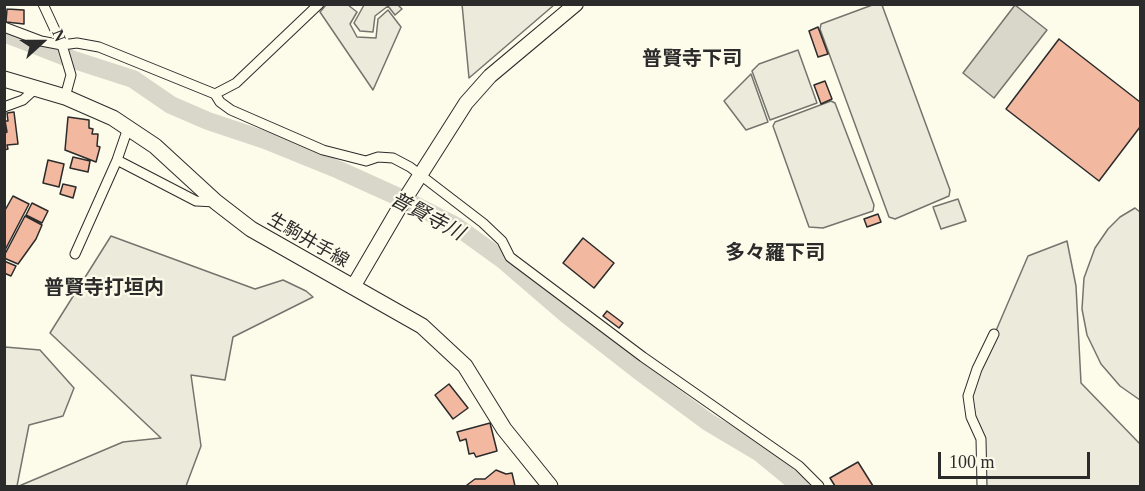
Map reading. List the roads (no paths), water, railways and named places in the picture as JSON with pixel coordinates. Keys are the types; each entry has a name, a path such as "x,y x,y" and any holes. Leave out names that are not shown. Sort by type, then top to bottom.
{"main road":[{"name":"生駒井手線","path":"4,79 65,97 113,118 155,146 216,202 251,229 422,326 465,366 504,429 550,486"}],"street":[{"path":"43,4 62,45 71,75 65,97"},
{"path":"215,94 236,82 319,4"},
{"path":"353,287 398,210 466,103 490,76 576,4"},
{"path":"4,27 41,41 62,45 76,42 99,48 215,94 220,102 231,110 323,150 366,161 378,157 393,158 502,241 510,257 643,357 799,466 819,486"},
{"path":"4,107 23,100 35,90"},
{"path":"75,254 117,160 128,128"},
{"path":"117,160 196,201 216,202"},
{"path":"982,486 981,439 971,417 968,396 977,369 994,334"}],"waterway":[{"name":"普賢寺川","path":"4,33 71,59 133,79 171,105 339,170 456,226 503,260 567,315 639,371 708,422 760,453 800,486"}],"district":[{"name":"普賢寺下司","path":"692,57"},
{"name":"多々羅下司","path":"775,251"},
{"name":"普賢寺打垣内","path":"104,286"}]}
